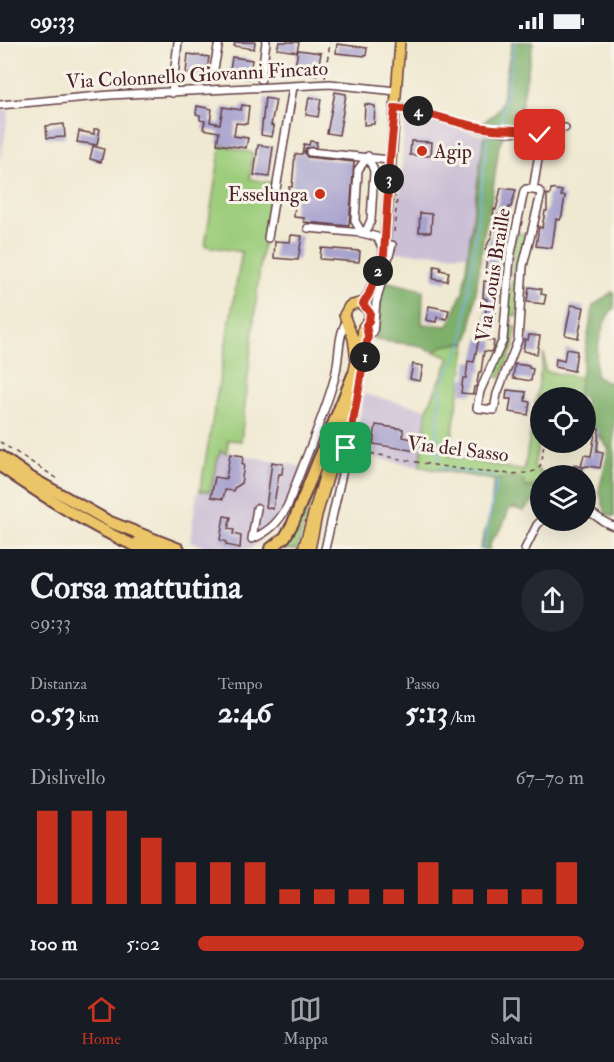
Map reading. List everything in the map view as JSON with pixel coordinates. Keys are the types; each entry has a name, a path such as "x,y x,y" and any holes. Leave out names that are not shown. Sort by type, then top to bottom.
{"highway":[{"path":"270,549 285,537 294,524 353,375"},
{"path":"0,456 49,488 110,522 179,549"},
{"path":"0,466 29,486 96,525 143,549"},
{"path":"110,522 190,549"},
{"path":"96,525 157,549"}],"main road":[{"path":"310,549 317,515 346,433 365,330 370,318 366,307 384,254 400,42"},
{"path":"303,549 356,361 345,313 349,306 356,303 366,307"},
{"path":"347,323 365,330"}],"street":[{"path":"172,93 178,42"},
{"path":"213,74 219,42"},
{"path":"261,79 266,42"},
{"name":"Via Colonnello Giovanni Fincato","path":"0,105 110,95 324,84 396,91"},
{"path":"268,238 293,87"},
{"path":"395,108 419,111 482,128 532,131 538,134 542,131 565,128"},
{"name":"Via Louis Braille","path":"533,190 541,141 538,134"},
{"path":"310,152 390,160"},
{"path":"362,233 367,230 370,220 374,171 368,156"},
{"path":"362,233 355,221 358,170 368,156"},
{"name":"Via Louis Braille","path":"524,190 533,190 541,194 523,266 518,340 502,381 494,410 477,408 480,391 503,340 510,258 524,190"},
{"path":"516,224 531,229"},
{"path":"308,228 362,233 377,237 381,241 384,254"},
{"path":"365,330 373,333 376,302 392,244"},
{"path":"366,307 376,302"},
{"path":"257,508 252,539 262,535 280,521 288,505 329,397 338,367 340,335 347,323"},
{"path":"487,374 502,381"},
{"path":"326,549 346,448 346,433"},
{"path":"596,518 614,526"},
{"path":"525,549 534,531"}],"path":[{"path":"324,84 330,42"},
{"path":"0,442 58,479"},
{"name":"Via del Sasso","path":"346,448 426,464 507,474 536,471 540,466 542,453"}],"shaded area":[{"path":"0,110 9,110 0,163"},
{"path":"405,113 484,136 468,255 390,252 401,182"},
{"path":"364,394 427,409 420,467 353,454"},
{"path":"220,451 304,467 285,517 250,549 211,549 190,541 197,492 210,491"}],"green space":[{"path":"512,42 533,42 521,108 526,126 483,122 495,114 501,105"},
{"path":"504,135 499,146 467,342 442,346 435,352 417,345 375,340 384,281 423,290 422,324 448,326 463,291 484,136"},
{"path":"221,145 253,153 250,179 274,183 261,257 241,441 228,440 227,453 220,451 210,491 200,491 242,252 205,246"},
{"path":"517,232 525,234 520,276 511,275 512,254"},
{"path":"511,281 520,281 517,316 508,315"},
{"path":"614,292 614,308 605,321 597,351 596,377 614,384 614,517 606,514 599,490 609,449 596,431 596,387 579,387 593,306"},
{"path":"507,326 516,327 513,348 500,378 492,374 504,346"},
{"path":"467,342 449,456 524,471 530,436 530,453 537,453 534,465 530,465 530,487 526,487 518,478 494,480 420,467 427,409 450,358 435,352 442,346"},
{"path":"544,353 545,371 582,378 581,387 538,387"},
{"path":"328,445 297,549 273,549 275,547"},
{"path":"518,478 523,480 526,487 530,487 530,504 523,511 515,508 509,509 503,525 490,543 490,549 480,549 491,511 494,480"}],"building":[{"path":"235,42 255,42 254,49 234,46"},
{"path":"279,42 299,42 297,52 277,49"},
{"path":"337,44 367,48 366,56 336,53"},
{"path":"298,50 321,53 317,76 294,72"},
{"path":"188,54 209,57 206,76 186,73"},
{"path":"232,57 252,60 249,79 229,76"},
{"path":"335,92 346,94 339,135 327,133"},
{"path":"309,97 321,99 318,117 306,115"},
{"path":"265,98 276,100 271,125 274,126 272,137 261,135"},
{"path":"365,104 375,106 374,124 364,125"},
{"path":"242,105 249,106 247,124 236,123 234,136 248,138 246,148 217,144 219,132 203,129 205,121 200,120 200,115 196,114 197,106 212,109 210,122 220,124 223,107 241,110"},
{"path":"64,124 65,137 47,138 46,126"},
{"path":"94,129 100,129 97,145 77,142 79,131 94,134"},
{"name":"Esselunga","path":"310,141 317,142 316,147 306,148 304,152 307,157 354,162 349,226 304,222 304,218 294,217 295,202 288,201 289,187 292,187 295,154 302,154 304,144 309,145"},
{"path":"411,141 432,142 431,156 410,155"},
{"path":"258,145 273,147 269,177 254,175"},
{"path":"93,146 104,149 101,162 90,159"},
{"path":"501,188 516,190 511,207 509,207 507,233 505,233 504,243 501,243 500,274 485,272 488,251 485,250 492,235 494,209 496,210"},
{"path":"551,189 562,191 561,196 565,196 562,215 560,220 556,219 552,248 536,246 539,227 542,228 545,211 547,211 547,194 550,195"},
{"path":"420,213 432,214 431,232 419,232"},
{"path":"291,235 302,236 298,260 274,258 275,241 290,242"},
{"path":"321,248 360,251 359,262 320,259"},
{"path":"434,266 449,272 447,281 433,279"},
{"path":"484,281 499,284 492,330 484,329 487,299 483,298"},
{"path":"529,287 542,289 541,294 546,295 544,304 527,302"},
{"path":"571,305 584,307 578,338 565,335"},
{"path":"429,306 449,310 447,319 437,317 436,322 426,320"},
{"path":"529,335 540,336 537,354 523,351 525,339 528,340"},
{"path":"479,338 494,341 493,348 491,352 484,351 481,372 479,372 473,394 461,393 468,361 474,362"},
{"path":"566,349 577,351 574,371 555,367 556,359 564,361"},
{"path":"413,364 423,366 420,381 410,379"},
{"path":"515,364 529,366 533,369 531,381 513,378"},
{"path":"507,390 526,392 525,401 530,402 528,415 509,412 511,399 506,399"},
{"path":"376,425 403,429 403,437 417,440 416,451 373,444"},
{"path":"596,428 599,428 597,452 603,453 600,468 596,467 596,465 582,465 584,455 591,456 592,453 596,453"},
{"path":"230,454 243,456 241,484 234,488 234,491 225,490 223,499 211,497 215,477 226,479"},
{"path":"272,462 283,464 273,509 266,507"},
{"path":"224,516 231,517 228,529 234,530 233,534 241,536 240,548 226,545 226,542 220,540"}],"waterway":[{"path":"501,121 515,42"},
{"path":"439,459 437,432 441,386 462,344 488,135"},
{"path":"438,468 492,476 496,479 483,549"}],"place":[{"name":"Agip","path":"422,151"},
{"name":"Esselunga","path":"320,194"}],"route":[{"path":"346,448 351,434 368,336 366,325 370,313 363,304 384,254 395,108 419,111 482,128 532,131 540,135"}]}
